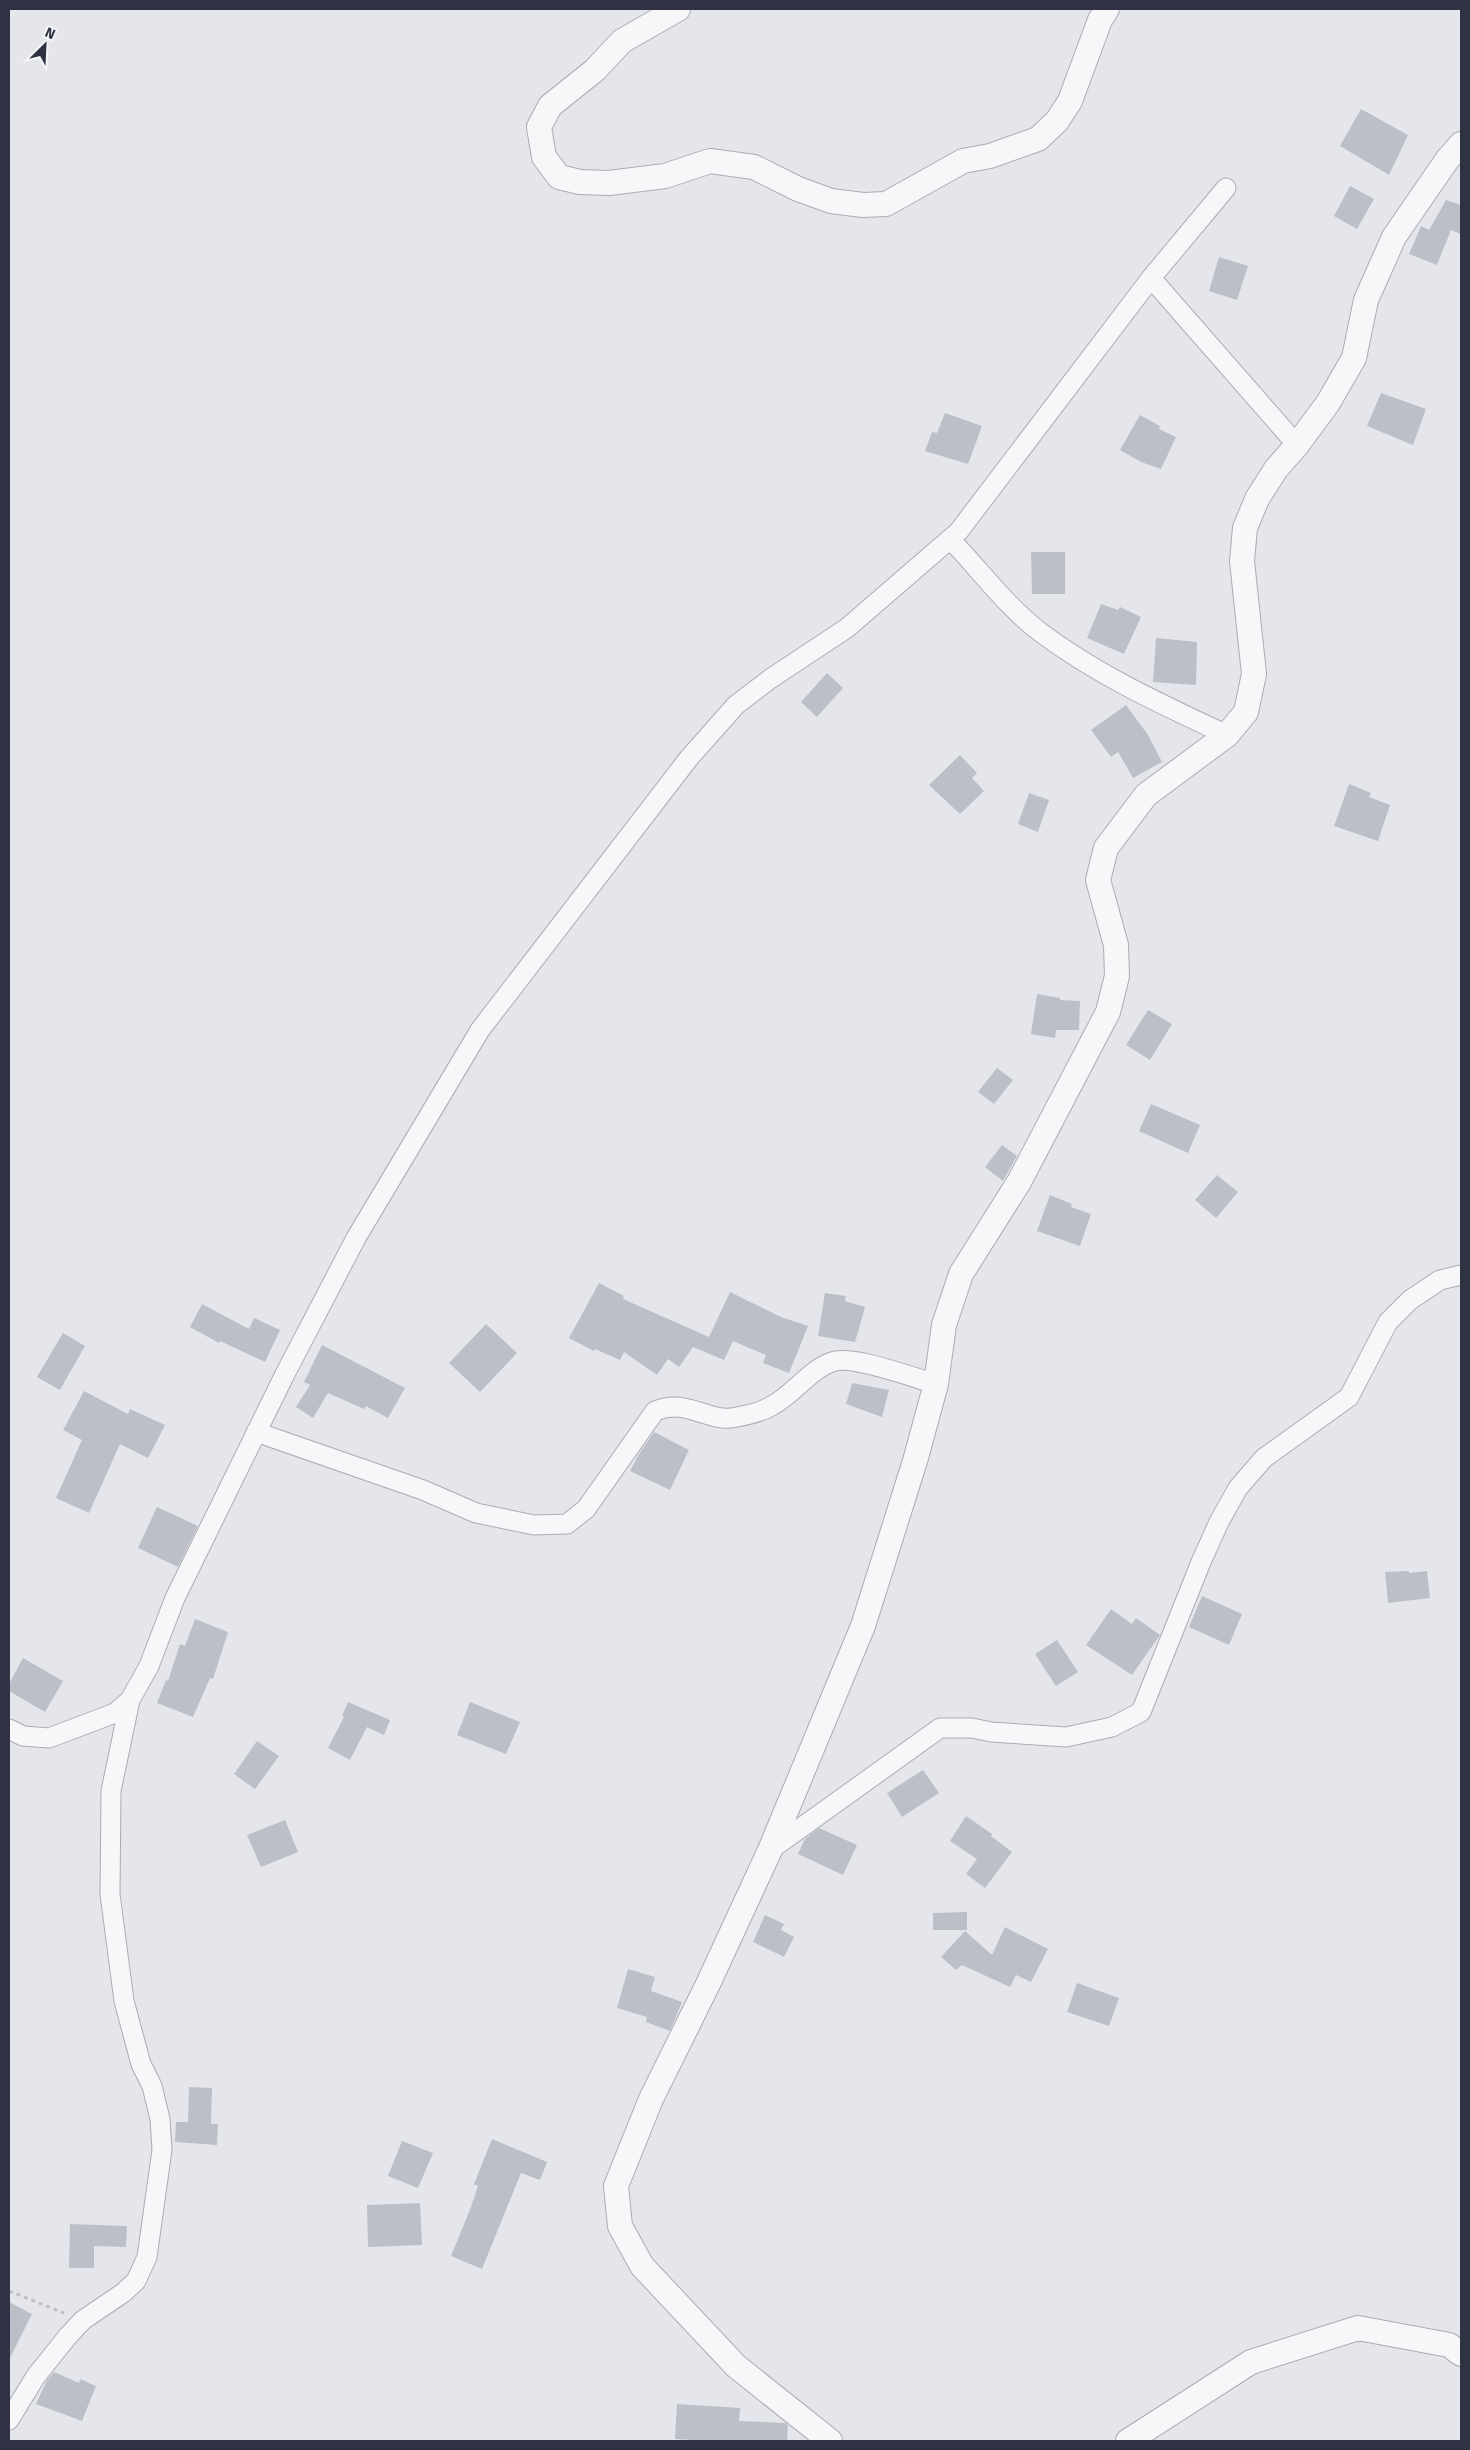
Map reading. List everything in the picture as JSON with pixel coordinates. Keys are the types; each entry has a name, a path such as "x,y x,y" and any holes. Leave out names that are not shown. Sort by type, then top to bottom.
{"street":[{"path":"678,9 622,41 595,70 550,106 539,127 544,158 559,177 580,182 609,183 664,176 710,161 754,167 798,189 831,202 863,205 886,204 963,161 990,156 1038,139 1057,121 1070,101 1100,20 1107,9"},
{"path":"830,2441 736,2366 642,2266 620,2226 616,2186 651,2099 708,1984 770,1850 863,1626 915,1461 936,1384 944,1325 961,1274 1019,1182 1108,1012 1117,976 1116,945 1098,880 1106,848 1146,795 1227,735 1246,712 1254,674 1242,562 1245,528 1257,499 1276,469 1297,445 1328,403 1354,358 1366,300 1394,237 1447,160 1461,144"},
{"path":"9,2420 36,2376 83,2320 136,2281 147,2257 162,2150 160,2119 152,2086 141,2064 124,2000 110,1894 111,1791 130,1700 149,1666 175,1598 256,1432 356,1238 480,1030 689,758 736,705 770,679 847,628 959,531 1151,278 1226,188"},
{"path":"1151,278 1297,445"},
{"path":"950,539 1005,599 1040,632 1096,669 1166,706 1227,735"},
{"path":"770,1850 940,1728 972,1728 991,1732 1066,1737 1112,1727 1141,1712 1201,1562 1219,1522 1238,1488 1264,1458 1349,1397 1388,1322 1410,1300 1440,1280 1461,1275"},
{"path":"256,1432 424,1490 476,1513 534,1525 567,1524 586,1509 655,1411 668,1405 686,1408 715,1417 735,1418 773,1406 807,1378 832,1361 856,1361 936,1384"},
{"path":"9,1729 23,1736 49,1738 115,1713 130,1700"},
{"path":"1128,2441 1252,2362 1358,2328 1449,2345 1461,2354"}],"path":[{"path":"9,2291 83,2320"}],"building":[{"path":"1361,109 1408,135 1389,175 1340,146"},
{"path":"1350,186 1374,199 1357,229 1334,216"},
{"path":"1446,200 1461,205 1461,234 1451,230 1437,265 1409,254 1421,226 1429,230"},
{"path":"1219,257 1248,266 1237,300 1209,291"},
{"path":"1381,393 1426,409 1413,445 1367,426"},
{"path":"945,413 982,426 968,464 925,451 932,432 937,433"},
{"path":"1140,415 1160,426 1159,429 1176,437 1161,469 1141,462 1120,450"},
{"path":"1031,552 1065,552 1065,594 1032,594"},
{"path":"1101,604 1118,610 1120,607 1141,617 1124,654 1087,638"},
{"path":"1156,638 1197,642 1196,685 1153,682"},
{"path":"827,673 843,688 817,717 801,702"},
{"path":"1126,705 1148,735 1162,762 1133,778 1118,752 1111,757 1091,730"},
{"path":"960,755 977,773 972,778 984,791 960,814 929,785"},
{"path":"1349,784 1371,793 1369,797 1390,805 1378,841 1334,826"},
{"path":"1029,793 1049,800 1038,832 1018,824"},
{"path":"1037,994 1060,998 1060,1000 1080,1001 1079,1030 1056,1030 1055,1038 1031,1034"},
{"path":"1148,1010 1172,1024 1150,1060 1126,1045"},
{"path":"997,1068 1013,1080 994,1104 978,1092"},
{"path":"1151,1104 1200,1125 1188,1153 1139,1131"},
{"path":"1002,1145 1017,1156 1003,1181 985,1167"},
{"path":"1217,1175 1238,1192 1216,1218 1195,1200"},
{"path":"1050,1195 1072,1204 1071,1207 1091,1214 1080,1246 1037,1231"},
{"path":"599,1283 624,1296 623,1299 709,1337 730,1292 781,1317 808,1326 789,1373 763,1363 766,1355 733,1341 724,1360 693,1347 679,1367 668,1359 657,1375 624,1352 620,1360 595,1349 594,1351 569,1338"},
{"path":"825,1293 846,1296 845,1301 865,1307 855,1342 818,1336"},
{"path":"202,1304 249,1329 254,1318 280,1330 265,1362 220,1341 219,1343 190,1327"},
{"path":"486,1324 517,1353 480,1392 449,1363"},
{"path":"63,1333 85,1346 60,1390 37,1377"},
{"path":"322,1345 405,1388 388,1418 366,1406 364,1409 328,1393 313,1418 296,1407 310,1385 304,1382"},
{"path":"852,1383 889,1390 882,1417 846,1404"},
{"path":"84,1391 128,1414 130,1409 165,1425 148,1458 120,1444 89,1513 56,1498 82,1440 63,1430"},
{"path":"654,1432 689,1450 670,1490 630,1471"},
{"path":"157,1507 198,1526 178,1567 138,1548"},
{"path":"1409,1571 1409,1573 1427,1571 1430,1598 1388,1603 1385,1572"},
{"path":"1202,1596 1242,1614 1229,1645 1189,1627"},
{"path":"1111,1609 1132,1624 1136,1618 1160,1635 1132,1675 1086,1645"},
{"path":"195,1619 228,1632 213,1679 210,1678 193,1717 157,1703 166,1680 168,1681 180,1644 185,1646"},
{"path":"1057,1640 1078,1672 1056,1686 1035,1654"},
{"path":"23,1658 63,1681 45,1712 9,1691 9,1684"},
{"path":"348,1702 390,1720 384,1735 367,1727 350,1760 328,1748 344,1717 342,1716"},
{"path":"470,1702 520,1722 506,1754 457,1735"},
{"path":"257,1741 279,1756 255,1789 234,1774"},
{"path":"923,1770 939,1793 902,1817 887,1793"},
{"path":"966,1816 992,1834 991,1836 1012,1852 985,1888 966,1874 977,1859 950,1841"},
{"path":"285,1820 298,1852 261,1867 247,1835"},
{"path":"819,1828 857,1845 843,1875 798,1854 805,1839"},
{"path":"967,1912 967,1930 933,1930 933,1913"},
{"path":"765,1915 784,1924 781,1930 794,1937 784,1957 753,1942"},
{"path":"1005,1927 1048,1949 1031,1982 1016,1975 1010,1987 962,1965 956,1970 941,1957 965,1931 992,1955"},
{"path":"628,1969 655,1977 651,1991 682,2002 670,2031 646,2022 647,2017 617,2008"},
{"path":"1077,1983 1119,1998 1109,2026 1067,2012"},
{"path":"189,2087 212,2088 211,2124 218,2124 217,2145 175,2142 176,2122 188,2122"},
{"path":"492,2139 547,2162 540,2180 521,2173 482,2269 451,2256 471,2207 478,2186 474,2184"},
{"path":"402,2141 433,2153 418,2188 388,2176"},
{"path":"420,2203 422,2245 368,2247 367,2205"},
{"path":"70,2224 127,2226 126,2247 94,2246 94,2268 69,2268"},
{"path":"9,2302 32,2314 9,2360"},
{"path":"54,2372 79,2383 80,2379 96,2386 82,2421 36,2404 47,2380"},
{"path":"677,2404 740,2408 739,2421 785,2423 788,2425 787,2441 675,2439"}]}
